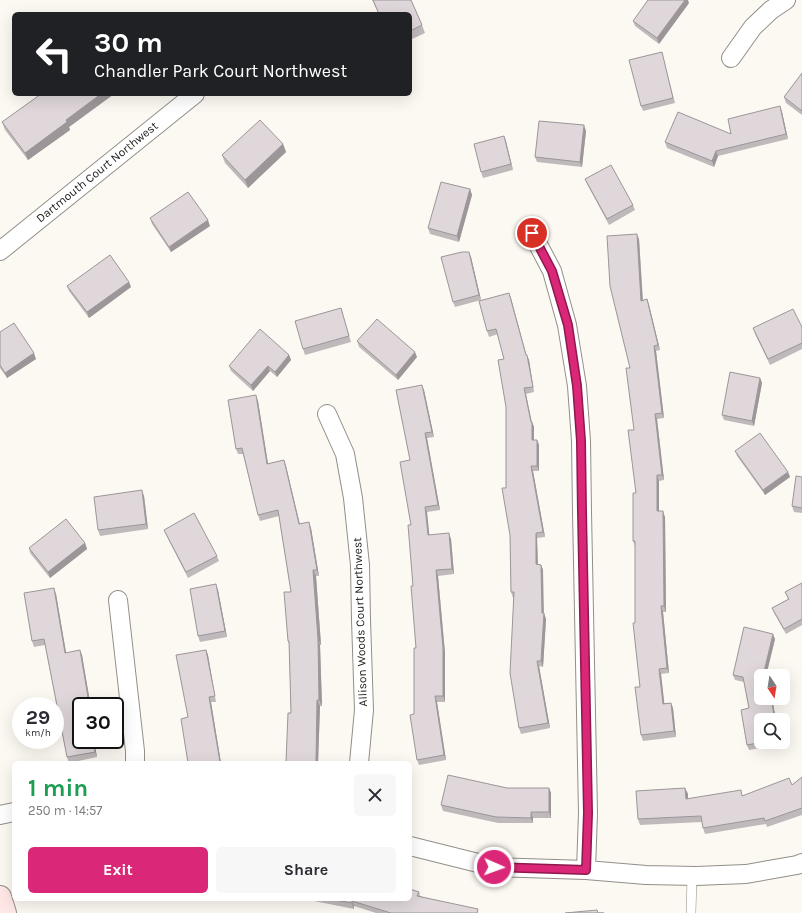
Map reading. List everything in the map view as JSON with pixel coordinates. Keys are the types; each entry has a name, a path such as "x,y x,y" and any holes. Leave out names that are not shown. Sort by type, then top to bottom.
{"main road":[{"path":"0,897 5,913"}],"street":[{"path":"731,58 753,28 771,10 786,0"},
{"name":"Dartmouth Court Northwest","path":"0,251 193,96"},
{"path":"532,233 552,271 568,325 577,386 581,441 588,813 586,870"},
{"name":"Allison Woods Court Northwest","path":"327,414 345,454 353,498 360,565 364,710 359,761"},
{"path":"118,600 135,761"},
{"path":"0,815 12,812"},
{"path":"412,846 494,867 586,870 646,875 692,876 746,874 802,863"}],"lane":[{"path":"691,913 692,876"}],"building":[{"path":"373,0 411,0 422,25 412,30 412,12 378,12"},
{"path":"648,0 685,0 657,38 633,21"},
{"path":"662,52 673,98 641,106 629,60"},
{"path":"802,73 802,111 784,97"},
{"path":"38,96 98,96 66,120 67,122 25,153 2,122"},
{"path":"780,106 786,134 716,151 712,161 665,142 678,112 731,134 728,119"},
{"path":"260,120 283,144 245,180 222,155"},
{"path":"539,121 584,125 580,162 535,157"},
{"path":"504,136 511,164 481,172 474,144"},
{"path":"611,165 633,205 607,219 585,179"},
{"path":"441,182 470,189 457,236 428,228"},
{"path":"188,192 208,220 169,247 150,218"},
{"path":"637,234 641,301 647,299 658,345 654,346 662,413 655,414 662,475 657,475 657,511 663,511 664,606 661,606 667,668 659,669 663,704 671,703 674,731 641,735 635,687 640,687 633,623 635,623 635,541 633,541 633,493 636,493 628,430 634,430 626,368 630,368 610,286 607,236"},
{"path":"462,252 469,252 479,295 453,302 441,257"},
{"path":"110,255 129,282 87,312 67,286"},
{"path":"509,293 527,355 533,387 524,388 532,422 532,440 537,440 537,466 531,466 543,532 536,533 536,564 541,565 542,613 544,613 541,661 537,661 548,723 519,728 510,673 514,592 511,592 510,535 502,488 506,488 506,407 498,360 504,359 496,329 487,331 479,301"},
{"path":"341,308 349,336 303,349 295,321"},
{"path":"793,309 802,327 802,343 768,359 753,328"},
{"path":"377,319 415,352 396,375 357,341"},
{"path":"14,323 34,353 5,373 0,365 0,332"},
{"path":"260,329 289,355 275,372 268,366 251,385 229,366"},
{"path":"730,372 760,378 752,421 722,415"},
{"path":"422,385 432,432 425,433 438,505 425,507 428,535 449,533 452,569 436,570 443,648 443,696 435,696 444,755 417,760 410,715 414,714 414,648 416,648 408,525 411,525 400,462 410,460 396,390"},
{"path":"256,395 267,464 284,460 299,524 309,522 317,570 313,570 318,639 319,700 317,700 316,761 286,761 288,713 291,713 289,641 284,592 291,592 278,510 258,515 242,448 236,449 228,400"},
{"path":"760,433 788,472 763,490 735,451"},
{"path":"796,476 802,477 802,508 792,506"},
{"path":"142,490 146,524 98,530 94,497"},
{"path":"194,513 217,556 186,572 164,530"},
{"path":"66,519 85,543 48,572 29,548"},
{"path":"802,583 802,619 784,629 772,608 789,599 785,592"},
{"path":"216,584 225,631 198,636 190,589"},
{"path":"54,588 65,653 80,650 88,697 72,697 72,749 94,749 95,752 67,757 64,742 64,697 55,697 44,639 32,641 24,593"},
{"path":"744,627 773,634 765,669 754,669 754,705 772,705 774,713 754,713 754,744 747,745 741,710 749,708 743,677 733,675"},
{"path":"206,650 215,696 209,697 220,761 188,761 181,719 188,717 176,655"},
{"path":"448,775 507,788 549,788 549,812 531,812 531,818 496,817 441,805"},
{"path":"802,777 802,808 765,821 764,818 703,828 701,816 638,819 636,791 685,788 686,799 741,790 742,796 789,778 792,785"},
{"path":"412,890 419,892 417,896 478,909 477,913 391,913 352,901 412,901"},
{"path":"341,901 352,901 352,903"},
{"path":"597,910 598,913 565,913"}],"route":[{"path":"494,867 586,870 588,813 581,441 577,386 568,325 552,271 532,233"}]}
